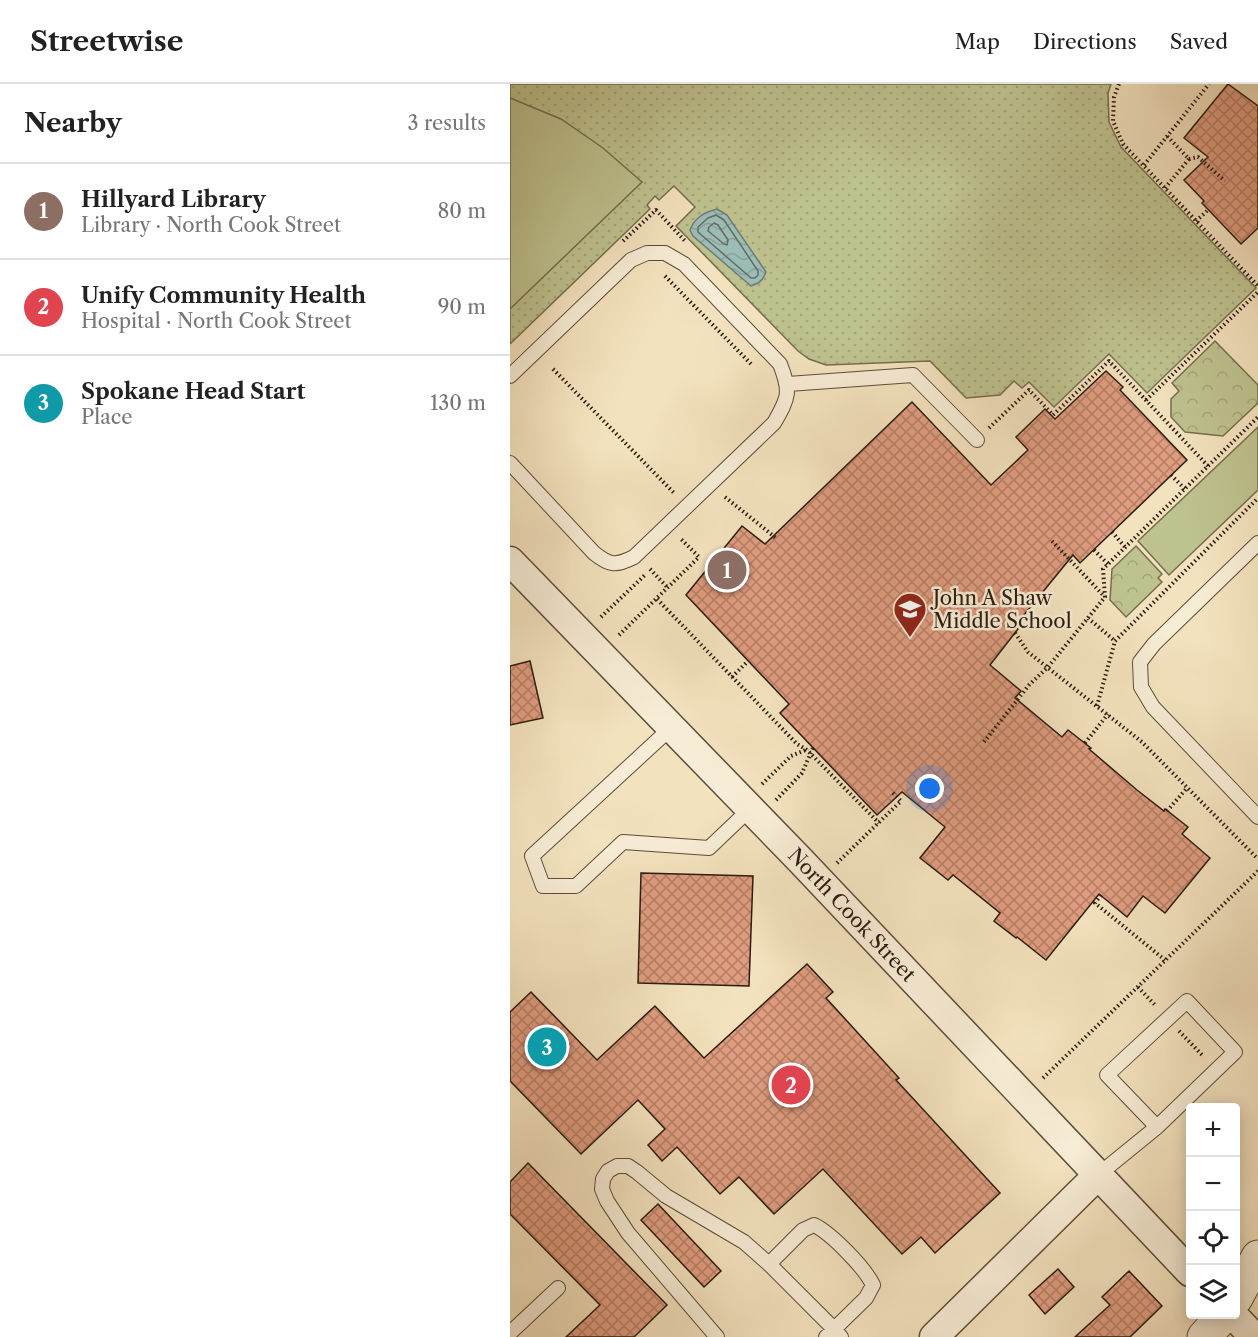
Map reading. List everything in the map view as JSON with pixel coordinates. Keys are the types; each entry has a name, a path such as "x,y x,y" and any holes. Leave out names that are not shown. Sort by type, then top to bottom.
{"street":[{"name":"North Cook Street","path":"510,561 672,727 763,798 1098,1175 1186,1267"},
{"path":"934,1337 1098,1175"},
{"path":"1240,1291 1258,1257"},
{"path":"1204,1337 1220,1319"},
{"path":"1237,1319 1254,1337"}],"lane":[{"path":"510,376 631,260 647,254 665,253 684,264 780,364 788,384 785,404 774,423 634,557 620,564 605,562 594,553 510,463"},
{"path":"788,384 913,375 976,440"},
{"path":"1258,543 1154,644 1140,662 1141,687 1153,706 1258,817"},
{"path":"672,727 532,856 543,886 576,886 623,842 709,848 763,798"},
{"path":"1098,1175 1157,1127 1235,1052 1187,1001 1107,1075 1157,1127"},
{"path":"717,1337 628,1233 607,1201 602,1189 603,1179 608,1171 617,1166 627,1166 638,1172 666,1196 744,1242 769,1264 834,1334 866,1298 873,1285 868,1275 825,1230 814,1225 803,1230 769,1264"},
{"path":"510,1333 558,1288"}],"path":[{"path":"1119,84 1114,98 1113,121 1123,144 1258,286"},
{"path":"1143,165 1209,84"},
{"path":"1167,136 1189,159"},
{"path":"1165,188 1189,159 1198,157 1225,181"},
{"path":"620,244 656,210 690,246"},
{"path":"1196,221 1208,210"},
{"path":"662,274 753,366"},
{"path":"1146,400 1258,292"},
{"path":"976,440 1029,390 1053,415 1109,361 1208,466"},
{"path":"553,369 700,521 674,547"},
{"path":"984,742 1029,685 1047,667 1105,597 1103,569 1258,417"},
{"path":"1171,476 1185,489"},
{"path":"733,490 725,497 776,538"},
{"path":"1097,706 1115,640 1258,498"},
{"path":"1112,532 1125,547"},
{"path":"619,635 699,557 681,539"},
{"path":"1052,541 1105,597"},
{"path":"1094,550 1108,564"},
{"path":"601,617 650,569 668,588"},
{"path":"657,599 797,744 809,751 879,823"},
{"path":"1088,618 1115,640"},
{"path":"1015,633 1029,652 1142,742 1258,860"},
{"path":"732,677 748,661"},
{"path":"1085,743 1108,714"},
{"path":"763,798 791,756 809,751"},
{"path":"763,798 802,773 809,751"},
{"path":"1167,811 1187,788"},
{"path":"837,864 901,801 892,792"},
{"path":"1042,1078 1258,871"},
{"path":"1101,895 1095,903 1165,960"}],"green space":[{"path":"510,84 1111,84 1108,93 1109,122 1121,147 1256,288 1147,393 1109,354 1054,407 1029,382 1022,388 1014,381 1000,395 966,398 930,361 826,365 809,359 798,351 676,226 695,207 674,186 659,200 655,196 647,205 650,209 510,344"},
{"path":"510,98 561,119 603,148 642,182 510,309"},
{"path":"1215,341 1258,385 1258,403 1223,436 1185,432 1171,417 1171,399 1179,391 1172,383"},
{"path":"1258,427 1258,490 1169,575 1138,541"},
{"path":"1136,546 1162,574 1158,578 1162,582 1126,617 1110,600 1112,569"}],"water":[{"path":"717,209 727,215 766,272 757,284 751,286 693,236 690,230 698,218"}],"building":[{"path":"1228,84 1258,106 1258,228 1241,244 1202,203 1204,201 1184,180 1208,157 1184,138"},
{"path":"1106,371 1123,387 1120,390 1187,460 1080,563 1073,555 1015,626 1018,629 990,665 1021,691 1015,698 1062,737 1068,730 1137,790 1188,827 1182,834 1210,858 1165,913 1143,896 1127,917 1099,894 1046,960 994,921 1000,913 953,875 948,880 920,858 945,827 902,792 877,815 780,713 789,704 686,595 742,526 765,544 912,402 991,485 1028,450 1016,437 1045,409 1055,419"},
{"path":"530,661 543,718 510,725 510,666"},
{"path":"641,873 753,876 749,986 638,983"},
{"path":"807,964 833,992 826,998 899,1078 896,1080 1000,1193 935,1253 921,1237 902,1254 823,1169 774,1214 739,1177 720,1194 677,1147 662,1161 648,1145 665,1129 638,1100 581,1154 510,1081 510,1012 531,992 597,1060 655,1006 704,1058"},
{"path":"528,1163 667,1305 634,1337 566,1337 600,1305 510,1214 510,1182"},
{"path":"658,1204 721,1271 704,1287 641,1220"},
{"path":"1058,1269 1074,1287 1045,1314 1029,1295"},
{"path":"1129,1271 1162,1306 1130,1337 1075,1337 1110,1305 1102,1297"}],"place":[{"name":"Hillyard Library","path":"727,570"},
{"name":"John A Shaw Middle School","path":"910,638"},
{"name":"Spokane Head Start","path":"547,1047"},
{"name":"Unify Community Health","path":"791,1085"}]}
